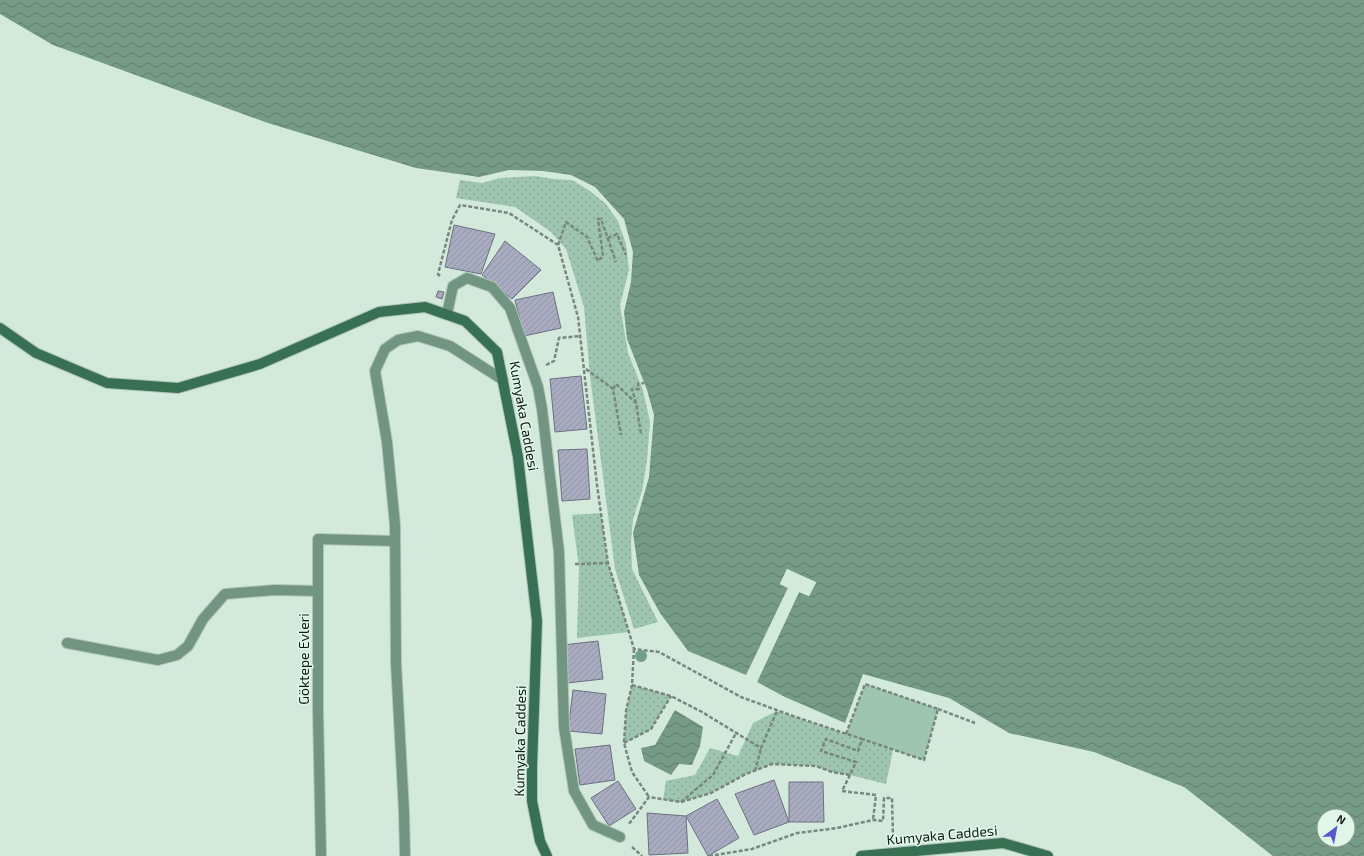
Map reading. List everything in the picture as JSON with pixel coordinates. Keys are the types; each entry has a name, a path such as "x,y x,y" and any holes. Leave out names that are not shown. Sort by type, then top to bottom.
{"main road":[{"name":"Kumyaka Caddesi","path":"0,328 36,353 107,383 178,388 260,364 378,312 425,307 465,321 497,352 518,457 537,621 532,802 540,841 548,856"},
{"name":"Kumyaka Caddesi","path":"861,856 1003,843 1048,856"}],"street":[{"path":"447,314 452,286 468,278 492,287 510,308 533,372 542,409 554,509 559,565 564,726 574,791 593,825 620,837"},
{"path":"405,856 396,663 395,525 387,442 376,371 385,349 398,340 418,336 450,346 503,380"},
{"name":"Göktepe Evleri","path":"322,856 318,710 318,539 395,541"},
{"path":"67,643 158,660 177,655 188,646 203,619 225,594 275,590 318,591"}],"path":[{"path":"438,274 452,220 460,205 509,213 558,245"},
{"path":"616,262 602,219 598,219 603,256 598,261 587,237 566,222 558,245 578,317 581,336 597,485 608,563 634,649 632,685 626,711 624,743 632,772 649,798 680,802 711,793 772,764 816,766 832,772 850,775"},
{"path":"608,238 617,234 626,255"},
{"path":"533,372 554,361 559,338 581,336"},
{"path":"585,369 613,389"},
{"path":"641,434 632,389 639,389 638,384 644,383"},
{"path":"621,435 613,389 616,384 636,403"},
{"path":"559,565 608,563"},
{"path":"634,649 660,652 741,697 777,711 924,760 938,709"},
{"path":"846,734 865,684 975,723"},
{"path":"632,685 671,696 702,712 761,748"},
{"path":"624,743 651,729 671,696"},
{"path":"755,771 761,748 777,711"},
{"path":"680,802 713,775 736,733"},
{"path":"862,739 858,751 826,739 821,752 856,762 842,791 876,796 873,820"},
{"path":"620,837 649,798"},
{"path":"709,856 752,849 797,833 837,828 873,820 883,821 884,798 892,798 892,825"}],"shaded area":[{"path":"535,176 572,180 590,191 606,204 618,221 626,244 629,270 620,305 628,353 643,390 650,422 647,461 642,491 633,520 631,542 632,569 658,622 634,629 615,569 590,376 584,307 566,249 551,232 515,207 456,198 460,180 482,183 500,178"},
{"path":"601,513 608,563 629,632 577,638 579,567 572,515"},
{"path":"865,684 938,709 924,760 846,734"},
{"path":"632,685 671,696 651,729 624,743 626,711"},
{"path":"777,711 893,750 886,784 832,772 816,766 772,764 746,774 711,793 681,802 663,800 666,781 695,775 710,748 738,756 753,723"}],"water":[{"path":"0,0 1364,0 1364,856 1273,856 1184,787 1094,752 1009,733 949,698 863,674 845,723 785,697 757,682 799,592 809,596 816,583 787,569 780,584 788,588 746,675 688,651 660,613 639,575 633,533 649,477 654,415 647,390 627,339 624,312 631,282 633,252 624,219 595,187 571,175 543,171 509,170 479,177 416,168 268,123 53,45 0,14"},
{"path":"675,710 703,727 700,746 692,765 679,764 671,775 644,761 641,748 655,745"}],"pier":[{"path":"787,569 816,582 809,596 799,592 756,684 755,682 798,591 800,590 808,594 813,583 788,572 782,583 789,586 790,589 748,676 746,677 788,588 780,584"}],"building":[{"path":"454,225 495,234 481,274 445,267"},
{"path":"505,241 541,270 512,299 482,275"},
{"path":"438,291 444,292 442,299 436,297"},
{"path":"553,292 561,328 524,336 515,300"},
{"path":"581,376 587,429 555,432 550,379"},
{"path":"587,449 590,499 562,501 558,450"},
{"path":"598,641 603,679 567,683 563,645"},
{"path":"573,690 606,694 602,734 568,731"},
{"path":"610,745 615,780 580,785 575,749"},
{"path":"774,780 789,822 754,835 735,794"},
{"path":"618,781 636,809 609,826 591,798"},
{"path":"789,782 823,782 824,822 789,822"},
{"path":"717,799 739,838 708,856 686,816"},
{"path":"647,813 686,816 688,853 649,855"}]}
